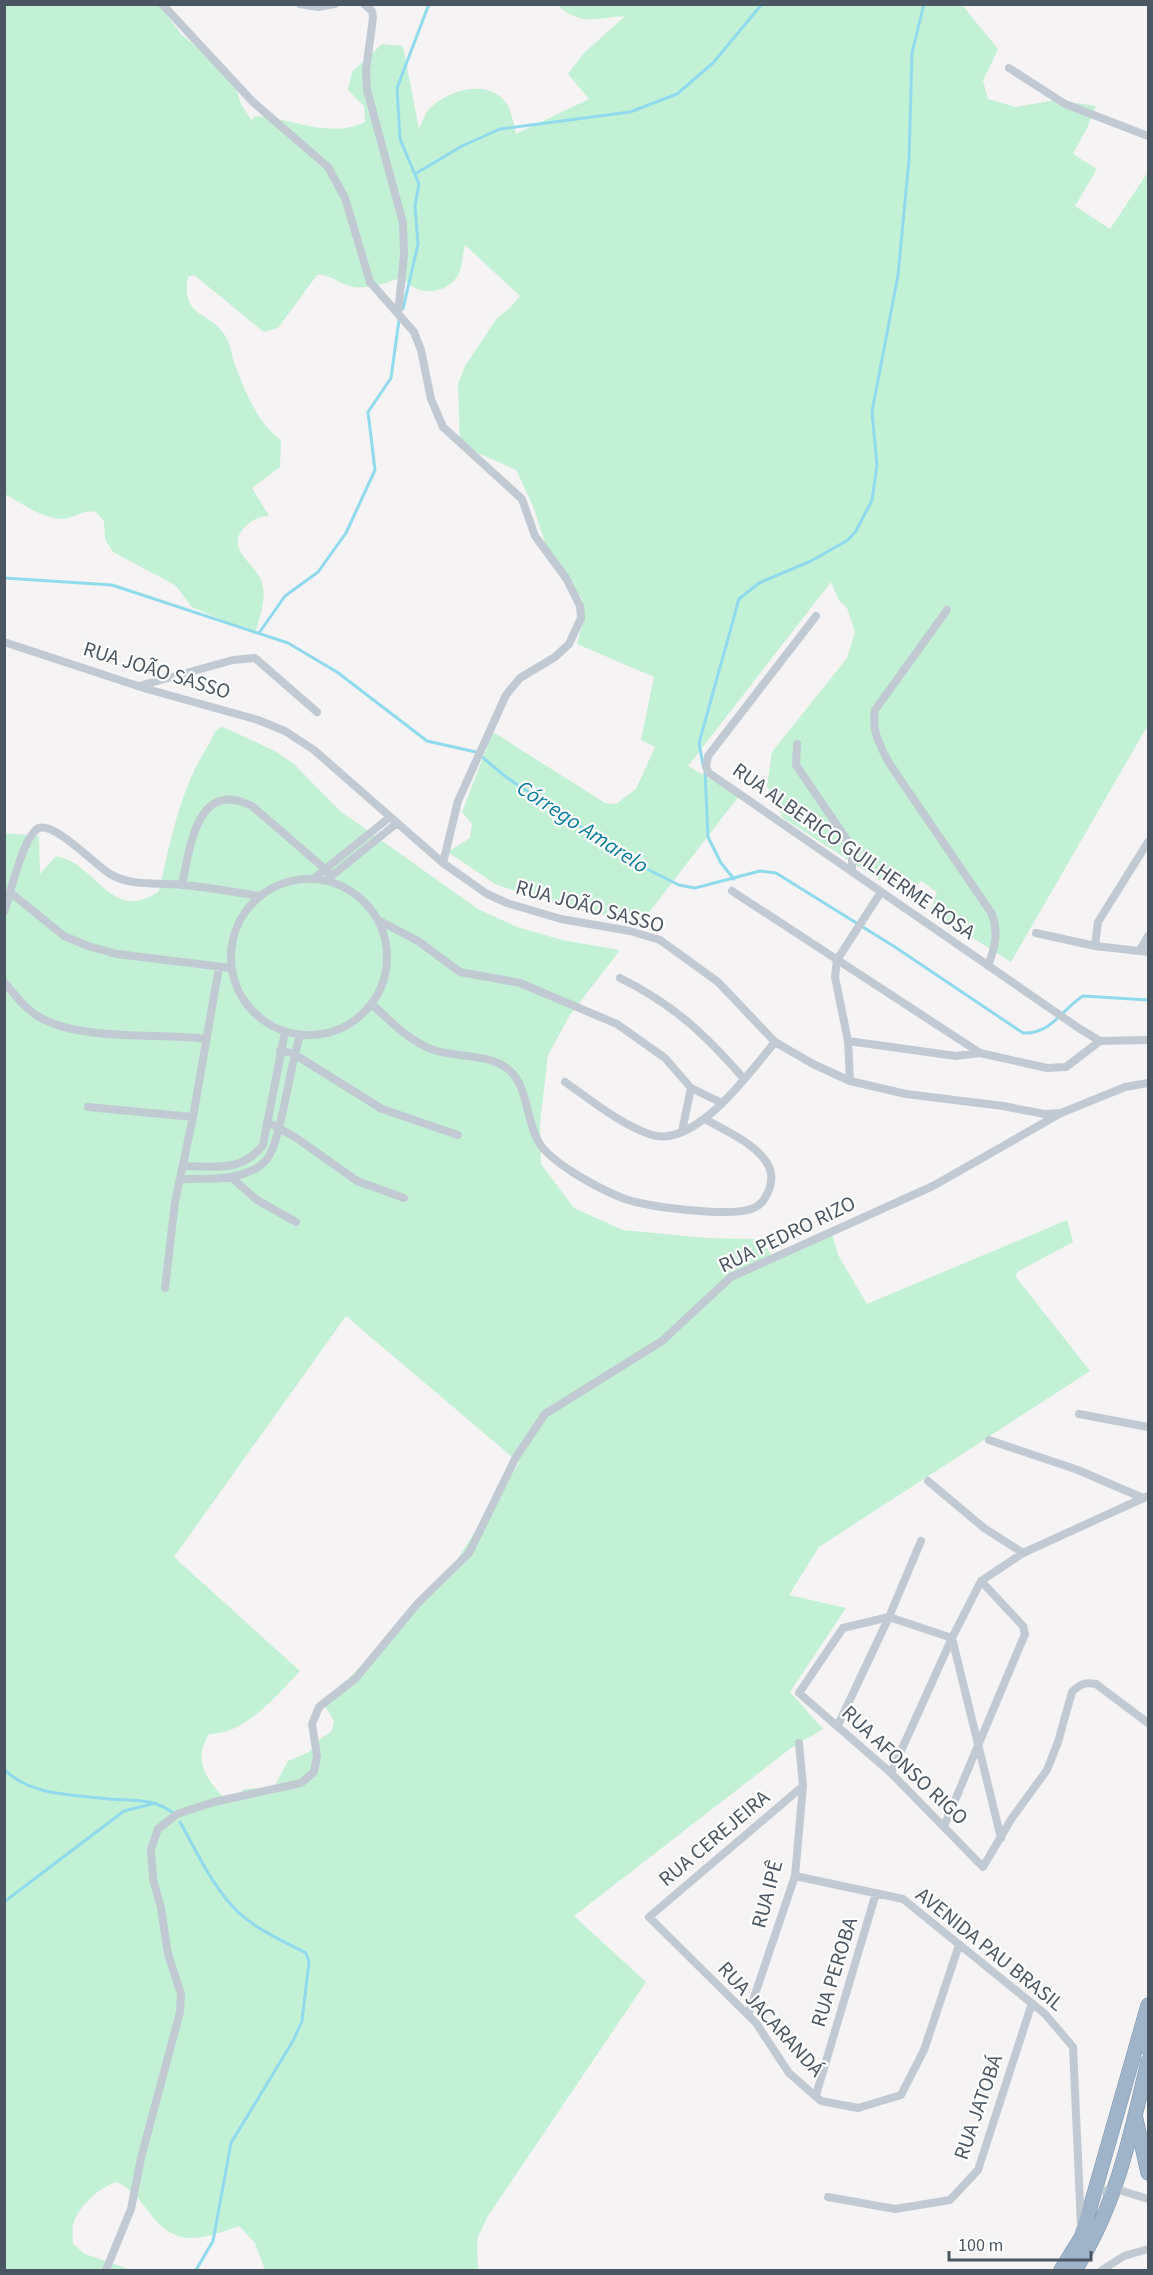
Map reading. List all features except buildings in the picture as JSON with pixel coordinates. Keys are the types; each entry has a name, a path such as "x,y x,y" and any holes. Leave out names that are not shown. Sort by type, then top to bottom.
{"highway":[{"path":"1061,2271 1082,2236 1149,2005"},
{"path":"1143,2028 1149,2049"},
{"path":"1075,2271 1103,2221 1116,2189 1149,2061"},
{"path":"1136,2115 1149,2173"}],"street":[{"path":"162,4 254,102 328,167 345,198 370,282 414,332 418,341 430,399 443,427 522,499 535,536 571,586 580,606 581,618 570,644 555,657 512,685 458,801 443,863"},
{"path":"300,4 318,7 335,4"},
{"path":"364,4 372,11 373,18 366,69 367,90 405,238 398,314"},
{"path":"1009,68 1065,104 1149,136"},
{"path":"947,610 875,710 873,722 878,741 889,763 992,914 997,928 997,942 988,966"},
{"name":"RUA ALBERICO GUILHERME ROSA","path":"816,616 708,756 706,767 709,773 1100,1041"},
{"name":"RUA JOÃO SASSO","path":"4,642 139,686 258,720 291,735 314,750 443,863 479,889 507,903 561,920 630,931 660,940 698,964 775,1042 813,1065 850,1081 933,1098 1003,1106 1044,1114 1061,1113 1125,1087 1149,1083"},
{"path":"139,686 233,660 255,658 317,712"},
{"path":"798,744 796,765 852,848 852,872"},
{"path":"182,885 194,829 206,809 221,799 239,799 252,806 324,869 329,878 356,895 378,920 418,941 460,972 520,983 617,1024 665,1058 691,1088 722,1103"},
{"path":"313,879 393,820"},
{"path":"378,920 385,941 387,963 382,985 372,1004 358,1019 340,1030 321,1035 300,1036 285,1032 265,1023 249,1008 237,989 231,968 232,941 242,916 259,896 276,886 294,880 329,878 393,820"},
{"path":"4,912 24,850 33,832 47,828 58,833 111,875 134,882 182,885 259,896"},
{"path":"1095,946 1098,922 1149,842"},
{"path":"732,891 837,960 893,993 980,1053"},
{"path":"850,1081 848,1041 836,984 837,960 881,892"},
{"path":"11,893 64,936 88,946 117,954 231,968"},
{"path":"1036,933 1095,946 1144,951 1149,936"},
{"path":"165,1288 180,1179 219,967"},
{"path":"621,978 675,1010 695,1027 744,1079"},
{"path":"4,982 39,1017 60,1027 83,1032 171,1035 207,1039"},
{"name":"RUA PEDRO RIZO","path":"372,1004 403,1032 433,1050 483,1059 508,1070 515,1079 538,1142 564,1166 621,1197 645,1203 718,1211 750,1209 761,1204 771,1183 772,1171 765,1160 753,1148 705,1119"},
{"path":"183,1166 229,1167 252,1158 262,1145 285,1032"},
{"path":"180,1179 231,1177 257,1168 267,1159 278,1126 300,1036"},
{"path":"848,1041 956,1056 980,1053 1047,1068 1066,1068 1100,1041 1149,1040"},
{"path":"564,1082 643,1131 668,1137 705,1119 744,1079 775,1042"},
{"path":"280,1050 294,1054 382,1109 458,1135"},
{"path":"682,1131 691,1088"},
{"path":"88,1107 193,1118"},
{"name":"RUA PEDRO RIZO","path":"106,2271 131,2210 141,2158 180,2012 181,1994 168,1954 161,1908 153,1879 151,1849 158,1829 177,1814 214,1802 301,1783 315,1772 317,1756 312,1724 319,1707 356,1678 417,1604 469,1553 516,1457 545,1414 662,1341 731,1277 933,1186 1061,1113"},
{"path":"267,1122 278,1126 357,1181 404,1198"},
{"path":"231,1177 257,1200 296,1222"},
{"path":"1079,1414 1149,1427"},
{"path":"989,1440 1078,1470 1146,1497"},
{"path":"928,1481 984,1528 1023,1553"},
{"path":"891,1773 952,1638 981,1581 1023,1553 1146,1497"},
{"path":"838,1725 890,1617 921,1541"},
{"path":"945,1824 1025,1634 1023,1626 981,1581"},
{"path":"890,1617 952,1638"},
{"name":"RUA AFONSO RIGO","path":"890,1617 843,1628 799,1693 891,1773 945,1824 984,1867 1001,1838"},
{"path":"952,1638 1001,1838"},
{"path":"1001,1838 1011,1818 1047,1770 1058,1742 1072,1692 1078,1686 1086,1682 1096,1684 1149,1723"},
{"name":"RUA IPÊ","path":"747,2014 795,1876 803,1786 799,1743"},
{"name":"RUA CEREJEIRA","path":"649,1917 803,1786"},
{"name":"AVENIDA PAU BRASIL","path":"795,1876 903,1899 1045,2014 1073,2047 1082,2236"},
{"name":"RUA PEROBA","path":"816,2095 876,1893"},
{"name":"RUA JACARANDÁ","path":"649,1917 747,2014 789,2073 821,2100 858,2108 901,2094 924,2050 959,1945"},
{"name":"RUA JATOBÁ","path":"828,2197 895,2209 950,2200 978,2170 1032,2003"},
{"path":"1095,2192 1116,2189 1149,2199"},
{"path":"1102,2271 1124,2256 1149,2249"}],"green space":[{"path":"556,4 962,5 998,49 983,81 988,99 1016,107 1056,100 1096,106 1073,154 1097,169 1075,206 1110,229 1148,172 1148,725 1011,962 930,911 937,892 921,881 906,897 783,818 767,786 772,752 847,658 855,632 847,608 838,599 831,582 688,766 739,796 640,924 524,894 495,884 448,852 470,838 472,824 462,812 493,732 605,803 616,804 636,789 655,747 641,740 654,677 577,644 584,617 582,599 545,543 533,506 516,470 460,445 458,384 465,366 497,318 520,296 465,245 457,277 444,288 437,290 414,288 402,277 381,284 358,287 344,284 328,276 317,275 278,328 264,332 194,275 188,277 189,301 193,308 221,330 228,342 252,405 272,433 281,440 280,467 252,488 269,516 258,518 248,524 240,533 238,541 243,555 262,583 264,595 255,634 192,607 175,585 113,552 105,539 104,521 96,512 85,512 68,518 52,518 5,494 4,5 159,5 181,34 200,50 236,89 241,104 252,121 254,116 268,117 338,129 365,122 364,106 348,90 352,72 382,44 403,46 419,129 428,110 438,101 459,91 481,89 492,91 508,106 516,134 589,99 568,74 583,54 625,16 581,18 573,16"},
{"path":"223,727 275,751 294,764 340,811 478,909 517,927 562,940 620,950 570,1015 548,1055 540,1123 541,1164 574,1208 623,1230 706,1238 761,1239 772,1256 832,1233 838,1255 867,1304 1067,1220 1073,1242 1017,1272 1016,1277 1090,1371 819,1547 789,1595 846,1608 790,1692 823,1729 791,1748 574,1916 646,1982 488,2216 477,2239 478,2270 265,2270 255,2243 239,2226 200,2237 179,2236 158,2223 134,2195 117,2182 103,2188 80,2211 73,2224 73,2244 85,2254 131,2270 5,2270 4,833 39,836 40,874 56,856 83,869 116,897 128,901 142,900 159,891 172,834 191,779 214,734","holes":["346,1316 519,1463 444,1580 324,1704 334,1721 332,1731 319,1740 309,1752 288,1761 274,1787 245,1789 227,1801 213,1786 204,1770 202,1753 209,1734 223,1732 248,1721 300,1671 174,1557"]}],"waterway":[{"path":"403,309 418,244 415,206 419,184 400,139 397,88 429,4"},
{"path":"415,174 462,146 500,129 630,112 677,94 713,63 762,4"},
{"path":"703,765 699,743 739,599 759,583 811,561 848,540 856,531 872,500 877,465 872,412 898,275 909,160 912,53 924,4"},
{"path":"259,633 285,596 318,572 346,533 375,470 368,412 391,378 399,320"},
{"name":"Córrego Amarelo","path":"4,578 112,585 288,643 337,672 427,741 476,752 506,777 637,864 679,885 695,888 760,871 776,873 895,947 1023,1033 1041,1030 1083,996 1148,1000"},
{"path":"705,772 708,837 721,863 734,879"},
{"path":"4,1769 26,1785 54,1793 135,1800 158,1805 173,1813"},
{"path":"4,1902 124,1811 156,1803"},
{"path":"180,1822 206,1869 238,1912 270,1935 306,1953 309,1962 302,2021 293,2041 231,2143 213,2241 196,2270"}]}
